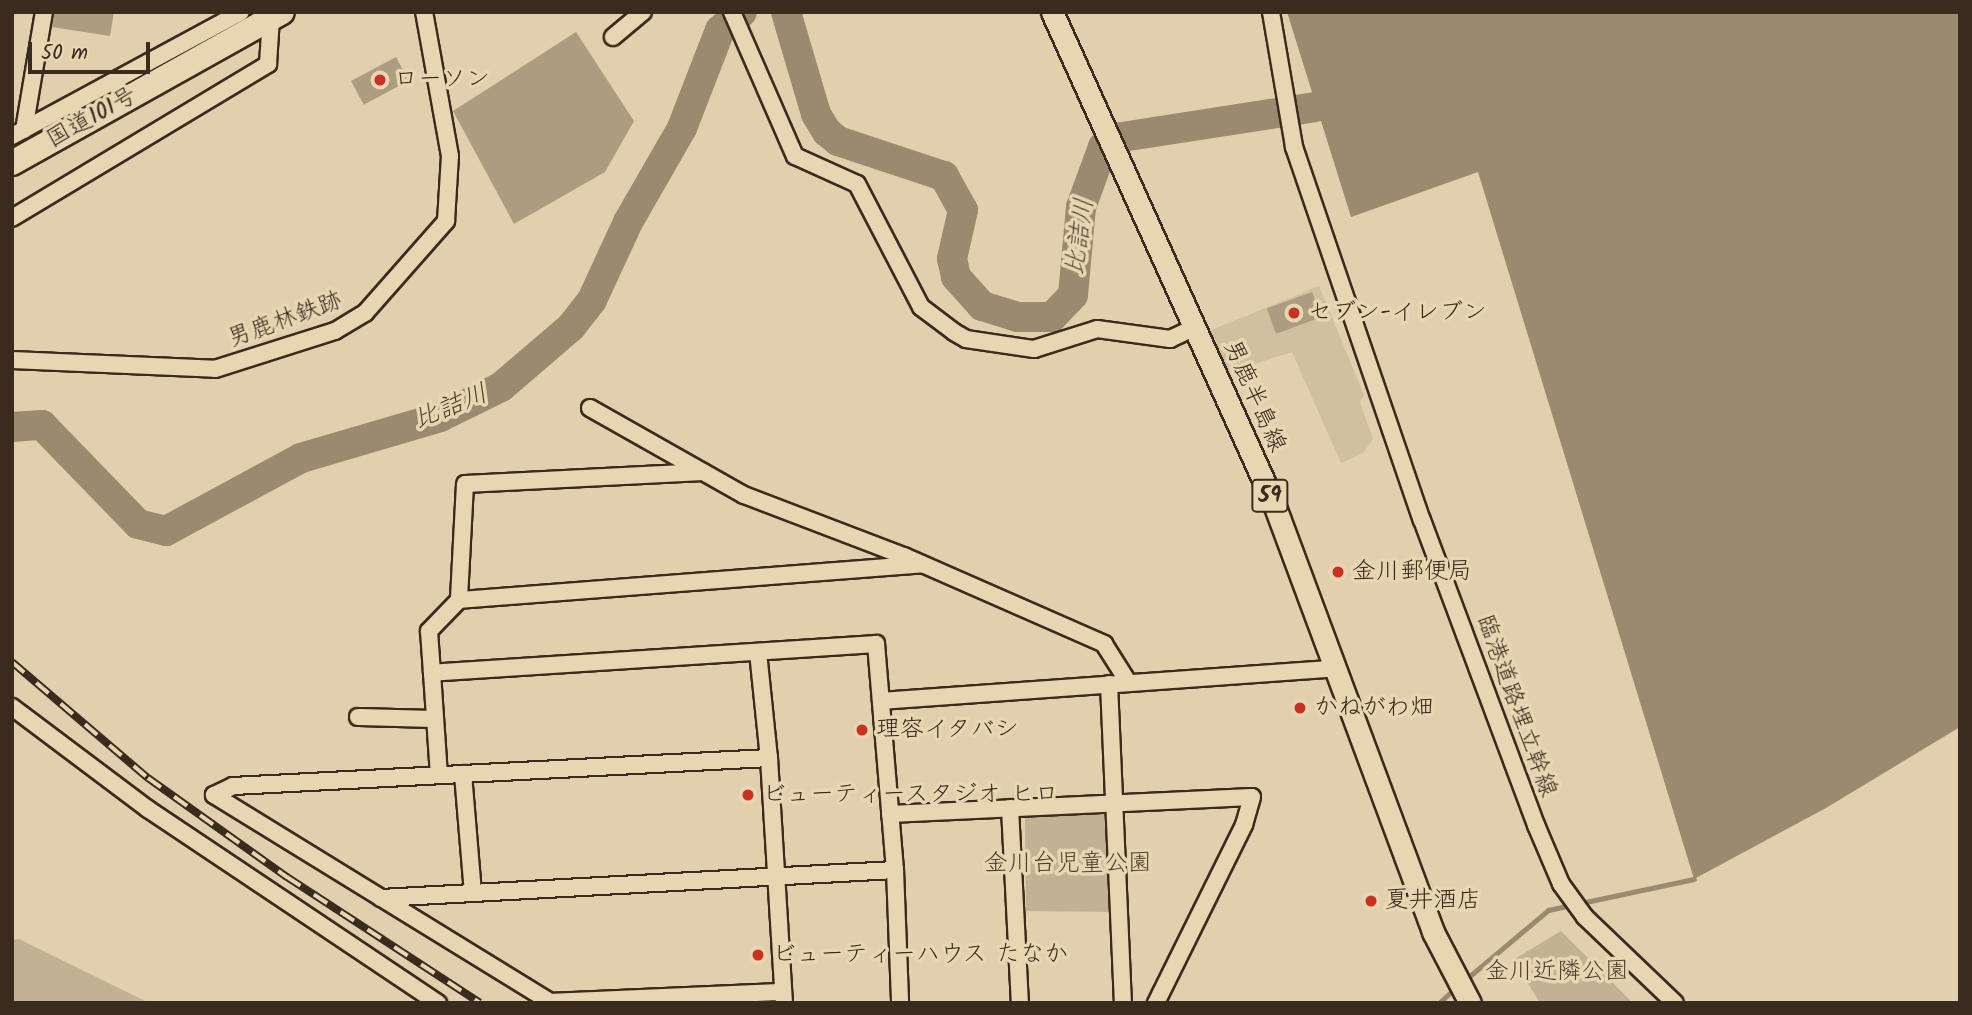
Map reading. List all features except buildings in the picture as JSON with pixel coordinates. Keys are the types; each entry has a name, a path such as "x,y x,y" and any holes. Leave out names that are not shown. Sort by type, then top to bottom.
{"highway":[{"name":"国道101号","path":"12,163 276,15"}],"main road":[{"name":"男鹿半島線","path":"1052,12 1125,179 1274,504 1332,670 1462,992"}],"street":[{"path":"18,133 44,12"},
{"path":"18,133 241,12"},
{"name":"男鹿林鉄跡","path":"12,360 215,369 335,331 365,313 446,220 450,156 424,12"},
{"name":"臨港道路埋立幹線","path":"1271,12 1280,78 1294,147 1422,520 1561,884 1585,917 1675,1003"},
{"path":"613,37 637,14"},
{"path":"12,218 268,64 276,15"},
{"path":"735,18 795,156 857,184 920,307 965,339 1034,349 1097,329 1170,339 1194,328"},
{"path":"590,408 744,495 922,564 1104,644 1128,682"},
{"path":"439,775 429,631 459,600 466,484 703,472"},
{"path":"459,600 922,564"},
{"path":"432,673 876,644 895,870 900,1003"},
{"path":"758,652 769,758 784,998 552,1002 214,795 233,786 769,758"},
{"path":"881,701 1332,670"},
{"path":"1109,684 1123,1003"},
{"path":"12,707 148,809 438,1003"},
{"path":"358,718 435,719"},
{"path":"463,774 474,892"},
{"path":"890,814 1252,797 1244,825 1156,1003"},
{"path":"1010,808 1020,1003"},
{"path":"381,898 776,874 895,870"}],"shaded area":[{"path":"1287,12 1960,12 1960,727 1826,808 1694,879 1478,172 1351,217"},
{"path":"1319,286 1364,395 1360,402 1373,439 1363,453 1341,463 1292,352 1227,373 1209,331"}],"green space":[{"name":"金川台児童公園","path":"1110,815 1112,912 1026,911 1025,818"},
{"name":"金川近隣公園","path":"1561,931 1633,1003 1540,1003 1513,960"},
{"path":"19,939 149,1003 12,1003 12,940"}],"waterway":[{"name":"比詰川","path":"12,427 42,425 138,524 166,531 301,458 440,417 501,387 571,327 592,300 628,222 682,128 720,30 742,12"},
{"name":"比詰川","path":"786,12 816,114 827,132 838,141 944,176 963,210 952,259 956,277 982,306 1017,317 1052,317 1073,295 1081,207 1103,147 1122,137 1315,107"},
{"path":"1465,980 1548,910 1694,879"},
{"path":"1439,1003 1457,986"}],"railway":[{"path":"12,662 148,778 287,877 480,1003"}],"place":[{"name":"ローソン","path":"380,80"},
{"name":"セブン-イレブン","path":"1294,313"},
{"name":"金川郵便局","path":"1338,572"},
{"name":"かねがわ畑","path":"1300,708"},
{"name":"理容イタバシ","path":"862,730"},
{"name":"ビューティースタジオ ヒロ","path":"748,795"},
{"name":"夏井酒店","path":"1371,901"},
{"name":"ビューティーハウス たなか","path":"758,955"}]}
